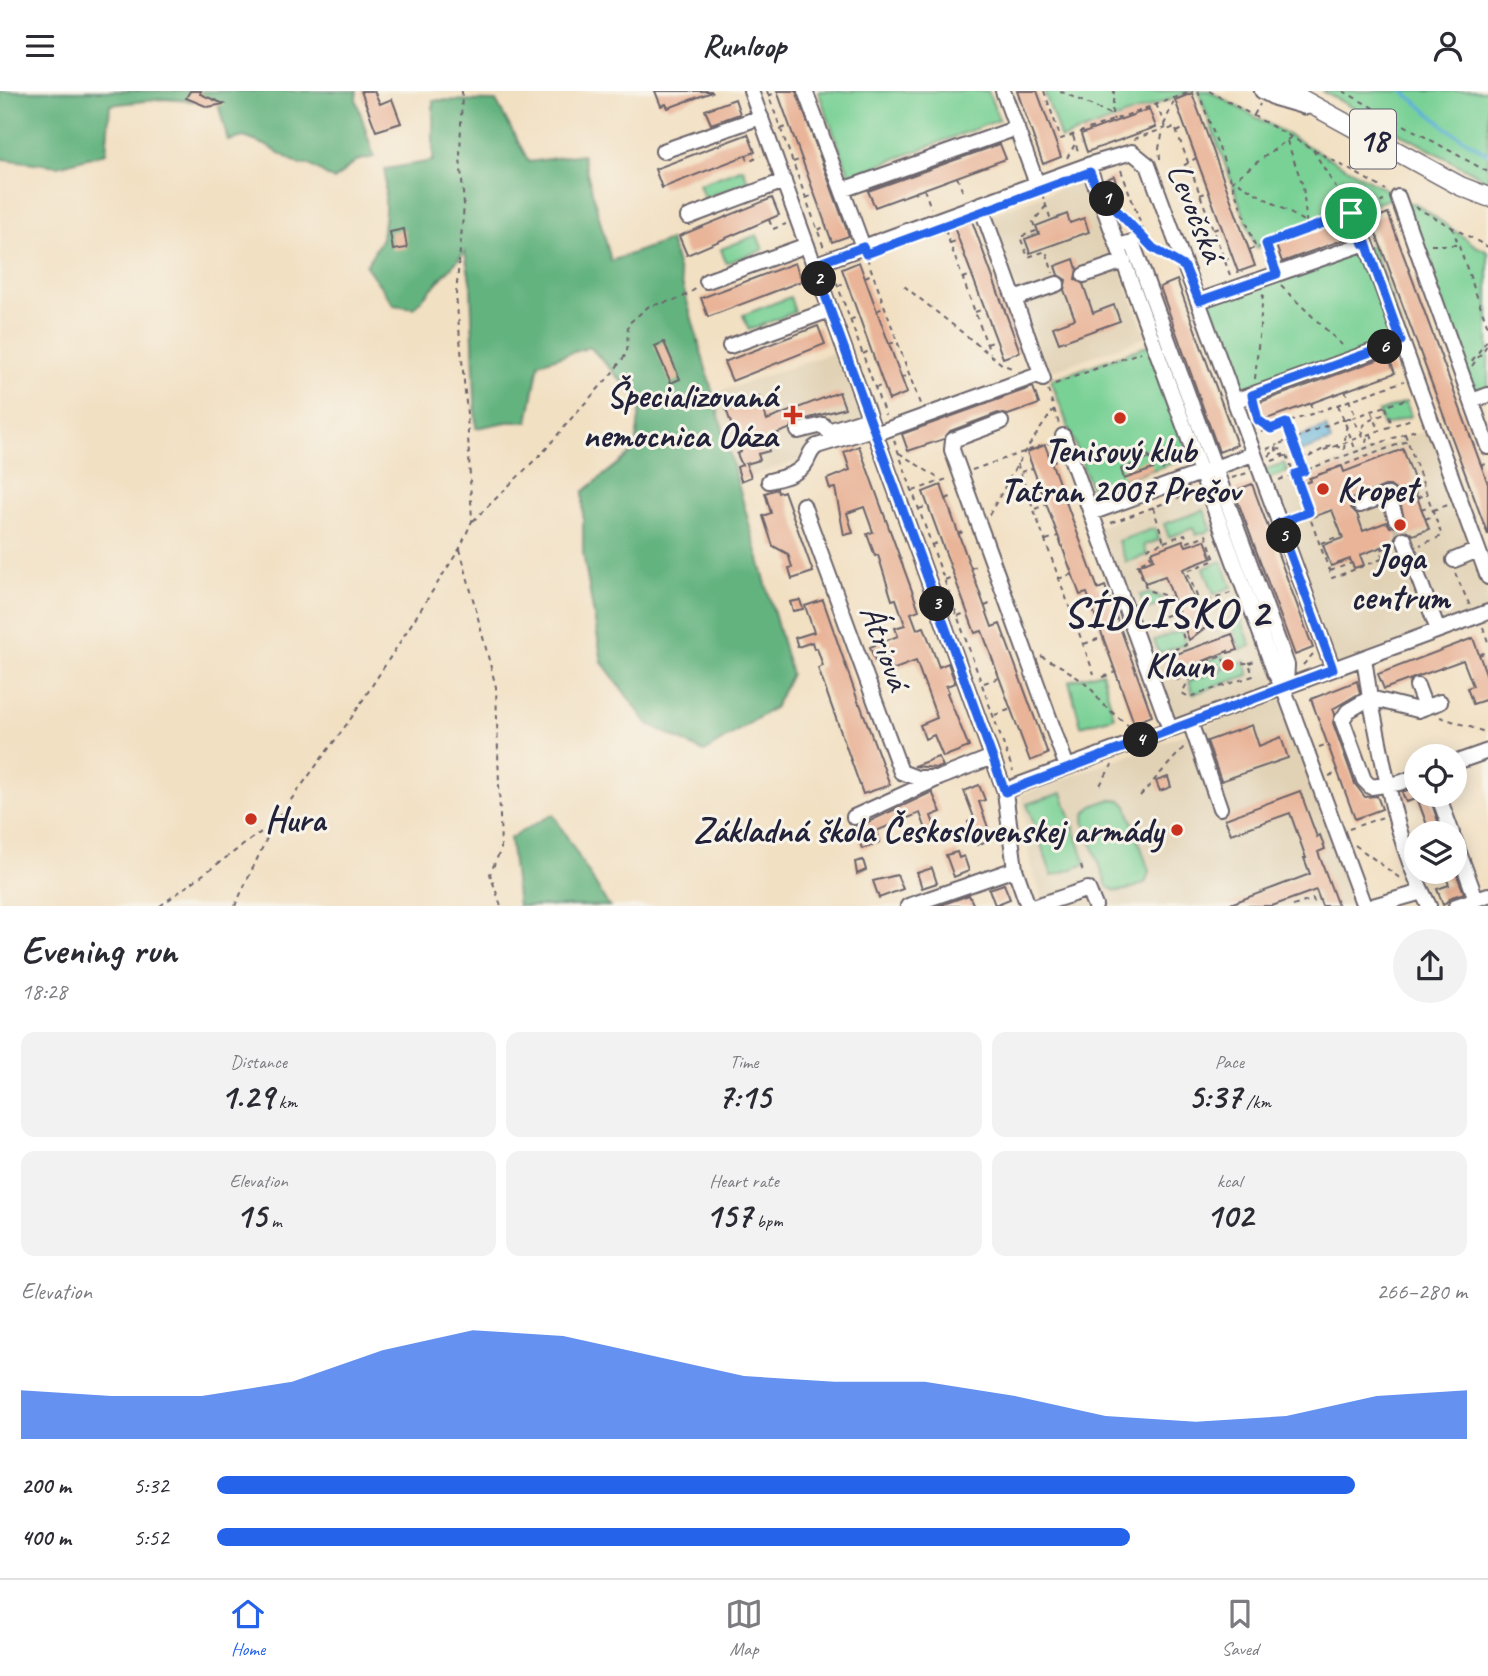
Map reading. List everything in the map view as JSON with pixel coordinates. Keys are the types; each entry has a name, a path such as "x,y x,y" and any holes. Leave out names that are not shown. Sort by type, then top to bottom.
{"main road":[{"name":"18","path":"1287,91 1460,186 1488,197"},
{"name":"18","path":"1460,186 1488,209"}],"street":[{"path":"751,91 1005,792 1015,869 1028,906"},
{"path":"805,91 863,247"},
{"path":"1003,91 1039,187"},
{"path":"1262,91 1275,99 1326,113"},
{"path":"663,151 761,117"},
{"path":"842,190 1017,128"},
{"name":"Levočská","path":"814,265 973,202 1039,187 1086,166 1132,152 1148,165 1199,301 1363,244"},
{"path":"1086,166 1124,261 1275,673 1285,687 1364,906"},
{"path":"688,217 784,181"},
{"path":"1397,197 1488,447"},
{"path":"769,481 791,474 803,466 811,450 817,446 873,427 924,416 1041,379 1014,299 973,202"},
{"path":"1118,246 1132,242 1287,665 1285,687"},
{"path":"1363,244 1366,243 1488,577"},
{"path":"708,281 807,245"},
{"path":"1084,275 1124,261"},
{"path":"1014,299 1057,284"},
{"path":"1199,301 1333,669"},
{"path":"730,346 830,310"},
{"path":"1234,401 1401,341"},
{"path":"1472,401 1488,395"},
{"path":"1002,422 953,440 952,450 1067,767"},
{"path":"798,431 823,425 828,431 873,427"},
{"path":"1063,437 1170,729"},
{"path":"1091,513 1216,467 1257,463"},
{"path":"1360,505 1388,495 1396,519"},
{"name":"Átriová","path":"803,505 901,772 917,778 939,778"},
{"path":"1404,547 1438,630"},
{"path":"1453,563 1478,550"},
{"path":"1005,792 1170,729 1192,727 1285,687 1483,616"},
{"path":"1364,657 1394,814 1421,891 1429,906"},
{"path":"1404,780 1371,787 1363,780 1342,720 1348,711 1370,698 1418,710 1432,705 1417,686"},
{"path":"1192,727 1220,808"},
{"path":"1467,758 1488,751"},
{"path":"854,817 992,757"},
{"path":"1455,906 1482,897 1467,866"},
{"path":"908,906 1015,869"},
{"path":"1036,906 1088,889 1095,906"},
{"path":"1373,906 1421,891"}],"path":[{"path":"462,91 460,157 464,205 456,295 467,414 472,521"},
{"path":"1044,91 1061,139"},
{"path":"1060,91 1112,115"},
{"path":"1114,91 1114,120"},
{"path":"1055,142 1193,91"},
{"path":"1198,91 1256,248"},
{"path":"1209,91 1488,247"},
{"path":"1343,91 1488,172"},
{"path":"768,96 777,92"},
{"path":"1160,159 1159,148 1165,125 1177,97"},
{"path":"1156,104 1167,130 1175,127 1235,288"},
{"path":"1043,108 1049,105"},
{"path":"1203,122 1209,119"},
{"path":"780,129 789,126"},
{"path":"1177,132 1185,128"},
{"path":"1072,135 1086,166"},
{"path":"1226,186 1291,137"},
{"path":"1287,140 1303,186 1307,229"},
{"path":"1062,166 1075,143"},
{"path":"1312,149 1351,213 1363,244"},
{"path":"1214,153 1220,150"},
{"path":"746,155 748,161 765,155"},
{"path":"1156,187 1170,173 1196,158"},
{"path":"792,162 802,159"},
{"path":"1119,166 1146,238"},
{"path":"957,177 973,202"},
{"path":"1232,182 1237,182 1307,223"},
{"path":"1039,187 1051,220"},
{"path":"924,189 933,213"},
{"path":"1200,195 1208,192"},
{"path":"806,198 815,194"},
{"path":"1250,250 1397,197"},
{"path":"1046,206 1033,222 1036,231 1020,237 1028,257 1046,251 1057,284"},
{"path":"1117,209 1153,248 1185,267"},
{"path":"769,219 773,229 790,222"},
{"path":"1239,222 1246,219"},
{"path":"817,230 826,226"},
{"path":"943,226 991,354"},
{"path":"1451,226 1488,327"},
{"path":"1213,230 1221,227"},
{"path":"950,243 959,240"},
{"path":"1266,244 1270,276 1254,394 1258,420 1271,429"},
{"path":"1415,244 1458,245"},
{"path":"863,247 924,416"},
{"path":"1224,260 1232,257"},
{"path":"864,277 873,274"},
{"path":"963,278 972,275"},
{"path":"1270,276 1342,345"},
{"path":"235,906 274,823 352,717 460,548 472,521 545,450 610,376 627,353 628,324 649,306 680,299 708,281"},
{"path":"838,286 846,282"},
{"path":"904,286 1003,365 1041,379 1155,347"},
{"path":"877,311 885,307"},
{"path":"975,312 984,309"},
{"path":"850,320 859,316"},
{"path":"889,344 897,341"},
{"path":"987,344 996,341"},
{"path":"1463,378 1488,344"},
{"path":"863,354 871,350"},
{"path":"901,378 909,375"},
{"path":"1247,437 1415,378"},
{"path":"913,491 1063,437 1041,379"},
{"path":"875,388 884,385"},
{"path":"1345,390 1356,417"},
{"path":"1257,463 1277,445 1292,438 1421,393"},
{"path":"763,407 779,401"},
{"path":"1310,403 1314,414"},
{"path":"1338,405 1346,420 1356,452"},
{"path":"1385,406 1393,426"},
{"path":"988,515 1025,451 1054,409"},
{"path":"1372,411 1380,430"},
{"path":"1362,432 1366,422 1388,413"},
{"path":"1350,419 1364,436"},
{"path":"1300,459 1370,433 1430,419"},
{"path":"1265,485 1405,434 1430,419"},
{"path":"1336,446 1344,450 1346,420"},
{"path":"1286,423 1304,471"},
{"path":"1370,433 1375,445"},
{"path":"1287,455 1332,578 1383,559 1404,547 1441,536 1405,434"},
{"path":"1298,482 1408,441"},
{"path":"1286,442 1296,452"},
{"path":"1257,463 1270,455 1277,445"},
{"path":"1369,447 1371,454"},
{"path":"1390,447 1392,454"},
{"path":"899,452 942,481"},
{"path":"1118,461 1142,452 1161,463 1168,484"},
{"path":"1221,482 1257,463 1296,452"},
{"path":"1350,462 1353,468"},
{"path":"1481,466 1488,463"},
{"path":"1017,464 1094,674"},
{"path":"1020,473 1033,468"},
{"path":"1412,485 1422,481"},
{"path":"1097,528 1205,488"},
{"path":"1417,498 1426,494"},
{"path":"1432,510 1460,500"},
{"path":"1033,510 1046,505"},
{"path":"1421,509 1430,505"},
{"path":"919,509 928,506"},
{"path":"1153,507 1164,542"},
{"path":"1279,523 1310,512"},
{"path":"1425,519 1434,515"},
{"path":"1225,664 1222,656 1206,661 1202,672 1177,680 1167,652 1186,645 1170,597 1147,590 1137,564 1151,558 1148,548 1185,534 1188,542 1206,535 1215,559 1187,571 1200,604 1233,592"},
{"path":"1320,543 1342,535"},
{"path":"1044,541 1058,536"},
{"path":"932,545 941,541"},
{"path":"1383,559 1380,550 1398,543 1404,547"},
{"path":"1388,546 1392,555"},
{"path":"460,548 496,687 501,849 489,874 501,906"},
{"path":"1330,572 1352,563"},
{"path":"1453,563 1483,616 1488,642"},
{"path":"1341,567 1343,574"},
{"path":"1058,579 1072,574"},
{"path":"945,580 954,576"},
{"path":"1133,627 1175,612"},
{"path":"958,616 967,613"},
{"path":"1083,645 1103,637"},
{"path":"1301,668 1324,643"},
{"path":"1479,655 1488,651"},
{"path":"1040,656 1082,681 1101,703 1125,725 1136,731"},
{"path":"1249,663 1253,676 1189,697 1182,693 1191,675 1188,668 1198,664 1209,670 1225,664 1258,660"},
{"path":"1103,677 1116,672"},
{"path":"982,684 999,678"},
{"path":"1432,705 1432,714 1488,733"},
{"path":"993,715 1011,709"},
{"path":"1140,796 1177,758 1192,727"},
{"path":"1314,749 1328,744"},
{"path":"1100,785 1112,764"},
{"path":"1325,778 1338,773"},
{"path":"1337,834 1394,814"},
{"path":"160,906 274,823"},
{"path":"1352,842 1390,872 1421,891"},
{"path":"1293,906 1313,899 1315,906"}],"shaded area":[{"path":"1087,179 1146,337 1048,372 991,215"},
{"name":"Špecializovaná nemocnica Oáza","path":"844,349 875,436 737,481 713,394"},
{"path":"1436,427 1488,578 1488,611 1335,666 1269,487"},
{"path":"1205,488 1283,687 1170,729 1096,528"},
{"name":"Základná škola Československej armády","path":"1281,698 1356,906 1045,906 1031,865 1021,795"}],"green space":[{"path":"0,91 357,91 356,99 374,157 356,161 334,180 308,164 300,165 265,145 244,137 228,141 218,103 164,99 110,105 106,153 58,166 0,159"},
{"path":"818,91 988,91 999,120 850,176"},
{"path":"1044,91 1193,91 1061,139"},
{"path":"1198,91 1209,91 1397,196 1256,248"},
{"path":"1322,91 1488,91 1488,181"},
{"path":"433,100 496,101 529,162 582,154 611,261 670,240 791,674 775,707 704,752 647,723 602,662 583,553 583,492 635,450 641,402 590,347 539,363 528,422 507,422 476,428 471,286 465,252 414,308 394,305 366,266 382,238 385,169 433,161"},
{"path":"743,168 748,182 704,198 699,184"},
{"path":"1406,203 1415,203 1488,252 1488,397 1476,401"},
{"path":"757,235 763,250 726,263 721,249"},
{"path":"1372,245 1407,344 1238,402 1201,296"},
{"path":"790,297 795,312 749,330 743,315"},
{"name":"Tenisový klub Tatran 2007 Prešov","path":"1149,345 1190,457 1092,491 1051,380"},
{"path":"1406,402 1411,416 1383,426 1378,412"},
{"path":"1284,463 1288,472 1270,478 1263,470"},
{"path":"1204,510 1212,530 1196,535 1193,528 1169,537 1164,524"},
{"path":"1155,528 1159,540 1144,545 1147,555 1126,562 1118,541"},
{"path":"1222,561 1232,587 1214,594 1204,568"},
{"path":"1148,593 1161,597 1163,604 1145,610 1140,595"},
{"path":"1240,616 1251,646 1241,650 1230,619"},
{"path":"1181,631 1186,644 1159,653 1154,640"},
{"path":"1223,655 1227,665 1191,679 1187,668"},
{"path":"1245,661 1249,675 1193,694 1189,681"},
{"path":"1102,672 1114,717 1081,726 1069,681"},
{"path":"1062,793 1086,864 1052,876 1027,804"},
{"path":"1112,799 1121,800 1127,806 1149,871 1146,882 1121,891 1107,886 1084,821 1089,808"},
{"path":"553,814 609,906 518,906 510,838"}],"water":[{"path":"1326,427 1331,441 1300,452 1295,438"}],"building":[{"path":"190,91 201,91 200,94 224,104 208,107 186,98"},
{"path":"361,91 374,91 380,104 392,99 401,123 376,131"},
{"path":"655,91 712,92 668,108 666,104 661,106"},
{"path":"777,91 796,91 849,236 832,242"},
{"path":"1017,91 1037,91 1061,157 1043,164"},
{"path":"1192,93 1255,266 1238,272 1175,100"},
{"path":"735,99 740,114 711,124 705,110"},
{"path":"1149,109 1156,127 1087,152 1081,134"},
{"path":"748,134 755,152 662,188 655,169"},
{"path":"1000,144 1006,159 875,207 868,191"},
{"path":"1114,176 1117,186 1107,189 1104,180"},
{"path":"772,198 779,215 687,255 679,236"},
{"path":"1388,213 1488,484 1488,535 1371,220"},
{"path":"1067,214 1070,223 1084,218 1089,232 1030,253 1025,239 1039,234 1036,226"},
{"path":"1344,220 1351,237 1282,262 1276,245"},
{"path":"972,221 1020,352 1003,358 954,227"},
{"path":"404,229 407,248 393,250 390,232"},
{"path":"1074,259 1077,269 1075,279 1083,284 1093,313 1114,305 1120,321 1059,343 1053,327 1075,319 1064,290 1066,280 1058,275 1055,266"},
{"path":"859,262 907,393 889,400 842,269"},
{"path":"795,263 802,281 708,317 701,298"},
{"path":"1177,280 1237,445 1219,452 1160,287"},
{"path":"818,326 825,344 732,381 724,362"},
{"path":"664,342 680,379 671,383 655,346"},
{"path":"1388,356 1395,373 1261,421 1255,404"},
{"path":"1033,387 1039,404 1008,415 998,413 950,431 944,439 908,451 902,434"},
{"path":"839,392 845,408 796,422 789,429 764,438 769,451 758,454 760,460 746,464 751,477 741,481 737,467 742,465 737,454 741,452 726,409 759,397 767,420"},
{"path":"1045,445 1098,589 1105,586 1152,716 1134,723 1087,593 1080,595 1027,452"},
{"path":"859,446 919,610 911,613 917,629 924,627 939,667 948,663 955,683 946,686 949,692 947,693 969,747 943,757 934,735 925,739 920,725 937,718 916,661 892,670 887,657 875,661 870,647 898,636 895,628 905,625 896,599 892,600 878,555 875,556 867,534 873,532 864,507 847,513 853,533 844,535 835,488 830,489 827,479 850,470 844,452"},
{"path":"1403,449 1414,479 1411,481 1429,529 1413,535 1406,530 1400,530 1395,542 1360,555 1364,565 1354,568 1350,559 1331,566 1323,545 1343,538 1332,510 1313,517 1301,484 1342,466 1344,472","holes":["1390,486 1397,491 1405,522 1398,528 1390,527 1387,522 1363,531 1357,514 1351,508 1352,499"]},
{"path":"1150,458 1153,469 1124,479 1121,469"},
{"path":"1252,484 1313,648 1295,655 1234,491"},
{"path":"941,485 992,627 1000,624 1048,754 1030,761 982,631 975,633 923,492"},
{"path":"777,489 778,493 784,491 813,572 792,579 788,554 773,546 763,516 771,513 765,493"},
{"path":"1183,540 1186,546 1205,540 1212,558 1183,569 1205,628 1189,640 1165,576 1145,583 1139,565 1154,559 1151,552"},
{"path":"800,600 803,609 793,611 790,602"},
{"path":"823,600 890,785 863,794 818,668 823,666 817,648 814,649 812,642 798,647 795,638 814,632 805,606"},
{"path":"1232,634 1238,650 1228,651 1177,672 1171,656"},
{"path":"1473,638 1488,679 1488,699 1473,704 1467,688 1473,686 1463,660 1384,689 1378,674"},
{"path":"1357,681 1360,693 1333,709 1333,723 1355,784 1365,797 1377,796 1382,809 1355,819 1311,699"},
{"path":"1252,725 1259,746 1281,737 1288,758 1221,781 1207,741"},
{"path":"938,757 943,766 914,766"},
{"path":"1168,777 1171,787 1160,791 1156,781"},
{"path":"979,785 985,800 979,802 992,839 977,845 968,822 975,820 964,791"},
{"path":"1300,791 1317,837 1320,835 1325,849 1318,852 1338,906 1322,906 1316,890 1272,906 1225,906 1310,874 1290,813 1231,834 1225,819"},
{"path":"932,792 941,812 931,816 939,837 924,844 921,834 927,832 920,813 876,831 880,842 862,849 855,828"},
{"path":"1420,807 1433,807 1438,821 1426,821"},
{"path":"957,852 959,858 964,856 969,871 954,877 946,855"},
{"path":"863,860 866,870 857,874 855,862"},
{"path":"932,868 937,883 922,888 917,873"},
{"path":"897,875 903,889 879,898 873,881"},
{"path":"1004,884 1010,899 995,905 989,889"},
{"path":"1460,884 1464,893 1452,897 1443,905 1437,889"},
{"path":"969,895 974,906 938,906"}],"waterway":[{"path":"1403,91 1448,129 1488,154"}],"tunnel":[{"path":"1396,519 1404,539"}],"place":[{"name":"Špecializovaná nemocnica Oáza","path":"793,415"},
{"name":"Tenisový klub Tatran 2007 Prešov","path":"1120,418"},
{"name":"Kropet","path":"1323,489"},
{"name":"Joga centrum","path":"1400,525"},
{"name":"Klaun","path":"1228,665"},
{"name":"Hura","path":"251,819"},
{"name":"Základná škola Československej armády","path":"1177,830"}],"district":[{"name":"SÍDLISKO 2","path":"1167,611"}],"route":[{"path":"1090,172 1097,190 1153,248 1185,267 1199,301 1277,274 1266,244 1351,213 1363,244 1366,243 1401,341 1252,395 1258,420 1271,429 1286,423 1304,471 1295,474 1309,512 1279,523 1333,669 1005,792 814,265 863,247 866,254 1090,172"}]}
